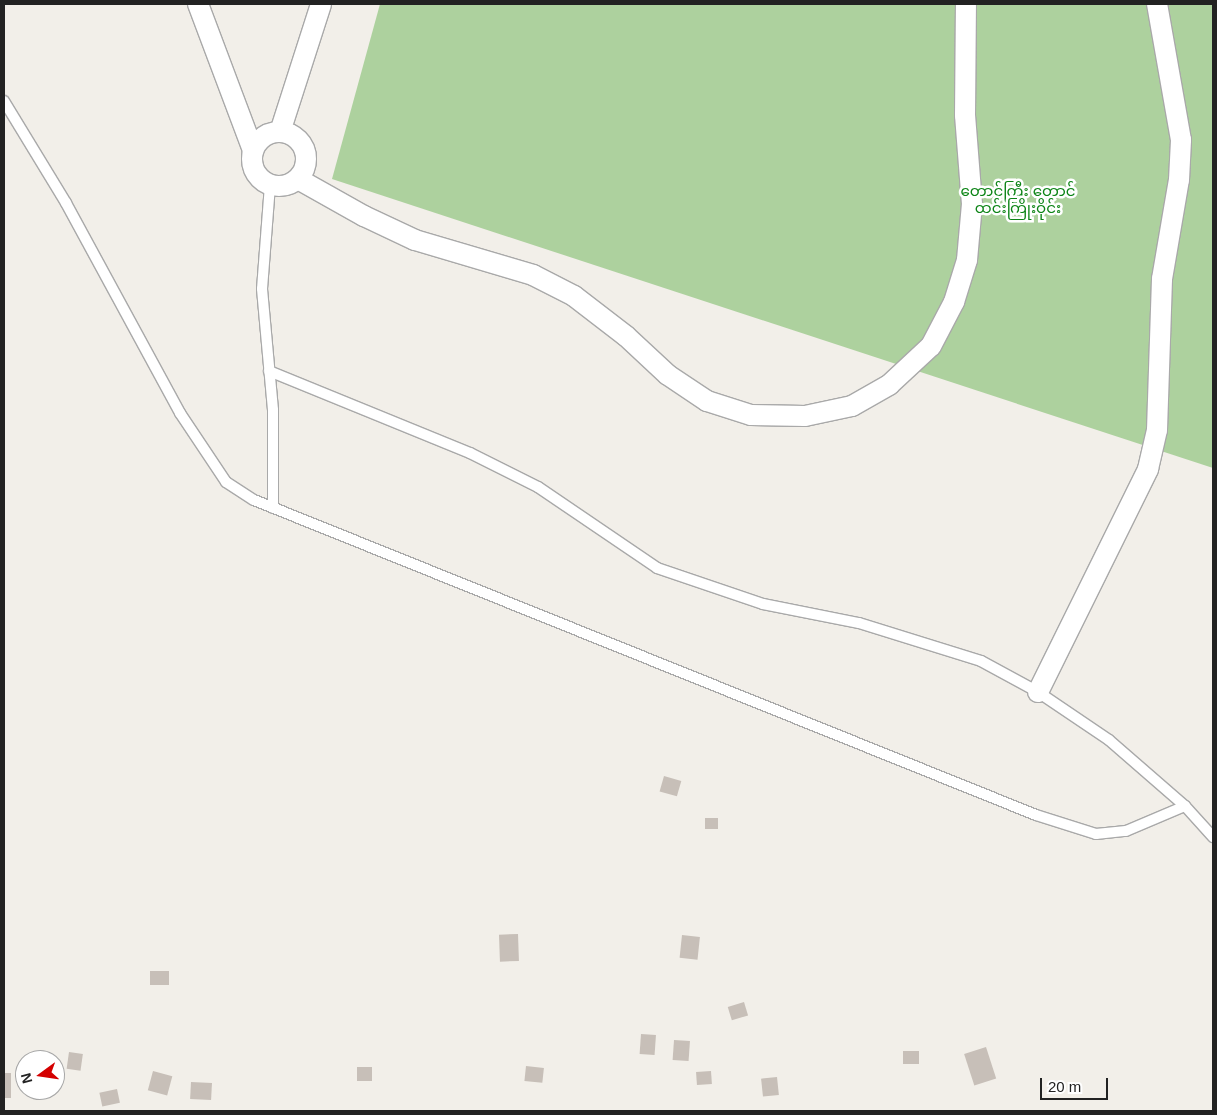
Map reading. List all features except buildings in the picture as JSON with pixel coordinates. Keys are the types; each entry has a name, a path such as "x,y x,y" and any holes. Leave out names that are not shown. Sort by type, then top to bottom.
{"street":[{"path":"198,4 253,150 253,167 257,175 270,185 287,186 298,179 305,168 306,151 296,137 280,132 263,136 253,150"},
{"path":"280,132 321,4"},
{"path":"298,179 364,216 415,240 533,275 574,296 626,336 668,375 707,401 751,415 806,416 852,406 889,385 931,346 954,302 967,260 972,204 965,115 966,4"},
{"path":"1038,692 1148,469 1157,430 1162,279 1179,180 1181,140 1157,4"}],"lane":[{"path":"4,101 66,203 180,413 226,482 273,508 1036,815 1096,834 1126,831 1185,806"},
{"path":"270,185 262,289 273,410 273,508"},
{"path":"269,371 470,453 538,487 657,568 763,604 815,613 915,639 981,661 1038,692 1109,740 1185,806 1213,837"}],"green space":[{"name":"တောင်ကြီး တောင် ထင်းကြိုးဝိုင်း","path":"380,4 1213,4 1213,468 332,179"}]}
